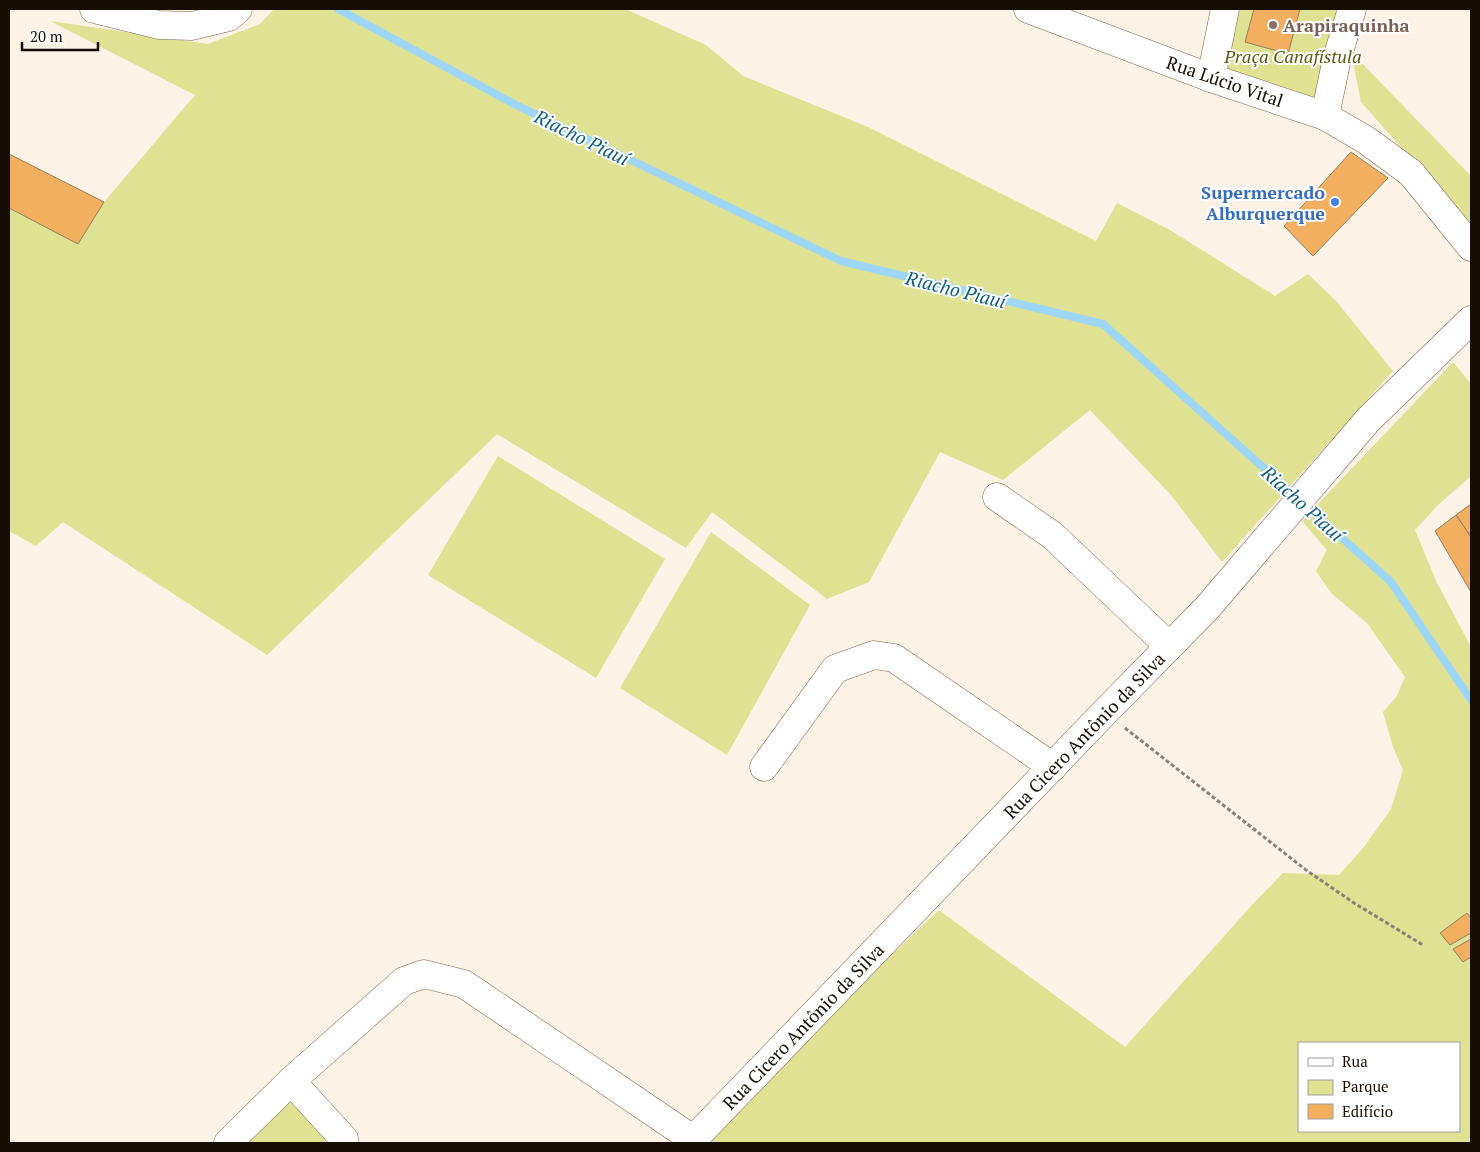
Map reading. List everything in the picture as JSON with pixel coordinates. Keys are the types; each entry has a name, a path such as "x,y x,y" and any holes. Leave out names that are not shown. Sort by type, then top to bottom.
{"street":[{"path":"94,9 159,25 192,26 228,17 238,9"},
{"path":"181,9 191,9"},
{"name":"Rua Lúcio Vital","path":"1028,9 1211,78 1325,116 1366,140 1411,173 1471,247"},
{"path":"1211,78 1225,9"},
{"path":"1325,116 1337,58 1352,9"},
{"name":"Rua Cicero Antônio da Silva","path":"692,1141 1207,608 1368,420 1471,320"},
{"path":"998,497 1052,535 1170,646"},
{"path":"764,766 835,669 874,654 894,658 1053,767"},
{"path":"228,1143 291,1081 404,981 424,974 464,984 692,1141"},
{"path":"291,1081 344,1139 344,1143"}],"path":[{"path":"1105,712 1306,870 1354,903 1423,945"}],"green space":[{"path":"274,9 625,9 706,45 743,76 868,127 1096,241 1117,203 1170,230 1275,296 1308,274 1336,301 1393,371 1222,562 1171,495 1090,410 1003,480 940,452 869,582 827,599 712,512 686,548 497,434 267,655 63,522 36,546 9,531 9,208 78,243 104,202 195,95 50,21 208,44 260,24"},
{"name":"Praça Canafístula","path":"1225,9 1355,9 1325,116 1211,78"},
{"path":"1351,52 1471,176 1471,227 1361,102"},
{"path":"1453,362 1471,384 1471,476 1438,505 1415,530 1437,583 1471,647 1471,1143 692,1143 939,910 1125,1047 1283,873 1339,875 1364,847 1391,809 1403,770 1393,747 1383,712 1397,696 1405,677 1367,623 1331,593 1316,571 1327,550 1302,521"},
{"path":"498,456 665,559 596,678 428,575"},
{"path":"711,532 810,605 727,755 620,688"},
{"path":"291,1081 344,1143 228,1143"}],"building":[{"name":"Arapiraquinha","path":"1254,9 1300,9 1288,54 1245,42"},
{"name":"Supermercado Alburquerque","path":"1351,152 1388,178 1313,256 1284,226"},
{"path":"9,154 104,202 78,244 9,208"},
{"path":"1471,504 1471,537 1456,515"},
{"path":"1456,515 1471,537 1471,592 1435,531"},
{"path":"1467,913 1471,918 1471,933 1450,945 1440,933"},
{"path":"1471,939 1471,957 1463,962 1453,949"}],"waterway":[{"name":"Riacho Piauí","path":"338,9 516,105 841,261 1103,324 1391,582 1471,700"}],"place":[{"name":"Arapiraquinha","path":"1273,25"},
{"name":"Supermercado Alburquerque","path":"1335,202"}]}
